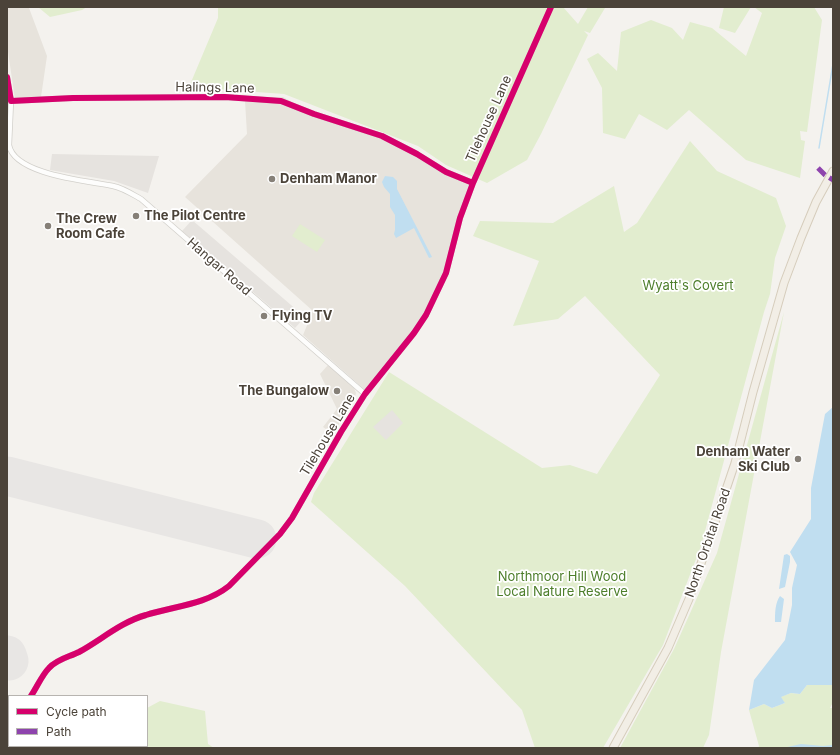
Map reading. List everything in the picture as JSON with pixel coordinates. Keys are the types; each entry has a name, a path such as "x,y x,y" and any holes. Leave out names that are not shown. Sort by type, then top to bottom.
{"main road":[{"name":"North Orbital Road","path":"613,748 668,648 690,599 735,463 755,384 784,283 816,202 833,171"}],"street":[{"name":"Tilehouse Lane","path":"32,695 48,669 53,664 79,652 118,628 144,616 208,599 222,592 230,586 280,534 292,518 340,432 366,394 414,333 426,315 446,273 460,218 473,183 551,7"},
{"name":"Hangar Road","path":"7,77 11,101 10,150 19,160 38,170 54,175 114,186 141,199 366,394"},
{"name":"Halings Lane","path":"11,101 73,98 225,97 281,101 382,136 417,154 446,172 473,183"}],"shaded area":[{"path":"7,7 29,8 47,56 41,97 15,99 7,45"},
{"path":"283,97 319,117 379,135 408,147 470,183 456,223 443,282 429,309 391,362 365,390 303,335 313,311 185,197 247,134 245,101"},
{"path":"52,154 159,156 148,193 114,181 50,170"},
{"path":"192,220 305,317 295,328 182,231"},
{"path":"328,365 350,383 356,393 333,434 323,427 337,409 320,374"},
{"path":"392,410 403,423 386,440 373,427"}],"green space":[{"path":"38,7 87,7 82,10 50,17"},
{"path":"218,7 563,7 578,24 588,7 605,8 590,33 584,31 588,35 527,160 487,183 446,165 418,146 284,94 189,87 218,18"},
{"path":"724,7 751,7 735,33 719,28"},
{"path":"754,7 814,7 822,20 807,132 800,131 801,140 805,141 800,178 746,160 689,110 667,130 639,114 625,139 603,133 602,88 587,59 598,53 617,71 621,32 651,20 672,28 683,40 690,22 712,28 746,56 762,13"},
{"path":"690,141 717,171 776,198 786,226 775,258 770,294 701,546 663,645 603,748 535,748 522,710 405,586 311,502 314,493 389,372 542,468 570,465 597,474 660,375 585,296 558,319 513,326 539,261 473,236 480,221 553,223 614,186 624,232 637,223"},
{"path":"300,224 325,240 317,252 292,236"},
{"path":"784,312 721,652 709,735 703,748 620,748 674,649 717,553"},
{"path":"807,685 833,685 833,702 830,708 833,708 833,748 758,748 759,746 749,710 764,704 772,708 785,703 780,697 791,693 800,694"},
{"path":"160,701 205,711 208,744 214,748 118,748 148,747 148,707"}],"water":[{"path":"385,176 393,177 397,181 397,189 432,257 429,258 414,228 396,238 394,234 395,215 390,207 390,194 382,182"},
{"path":"833,407 833,685 807,685 800,694 791,693 781,697 785,703 772,708 764,704 749,710 754,680 785,640 792,605 792,588 797,565 790,552 811,519 811,488 825,414"},
{"path":"787,554 790,556 790,562 785,587 779,589 784,555"},
{"path":"780,596 784,599 781,622 775,622 776,605"},
{"path":"801,744 823,746 833,745 833,748 783,748"}],"waterway":[{"path":"819,148 833,64"}],"runway":[{"path":"7,476 257,539"},
{"path":"7,655 9,661"}],"marked path":[{"path":"818,168 833,180"}],"cycle path":[{"path":"32,695 46,671 52,665 59,660 79,652 128,622 157,612 200,601 220,592 229,586 280,534 292,518 341,432 365,394 414,333 426,315 446,273 460,218 473,183 551,7"},
{"path":"7,77 11,101 73,98 225,97 281,101 314,114 382,136 417,154 446,172 473,183"}],"place":[{"name":"Denham Manor","path":"272,179"},
{"name":"The Pilot Centre","path":"136,216"},
{"name":"The Crew Room Cafe","path":"48,226"},
{"name":"Flying TV","path":"264,316"},
{"name":"The Bungalow","path":"337,391"},
{"name":"Denham Water Ski Club","path":"798,459"}],"park label":[{"name":"Wyatt's Covert","path":"688,286"},
{"name":"Northmoor Hill Wood Local Nature Reserve","path":"562,584"}]}
